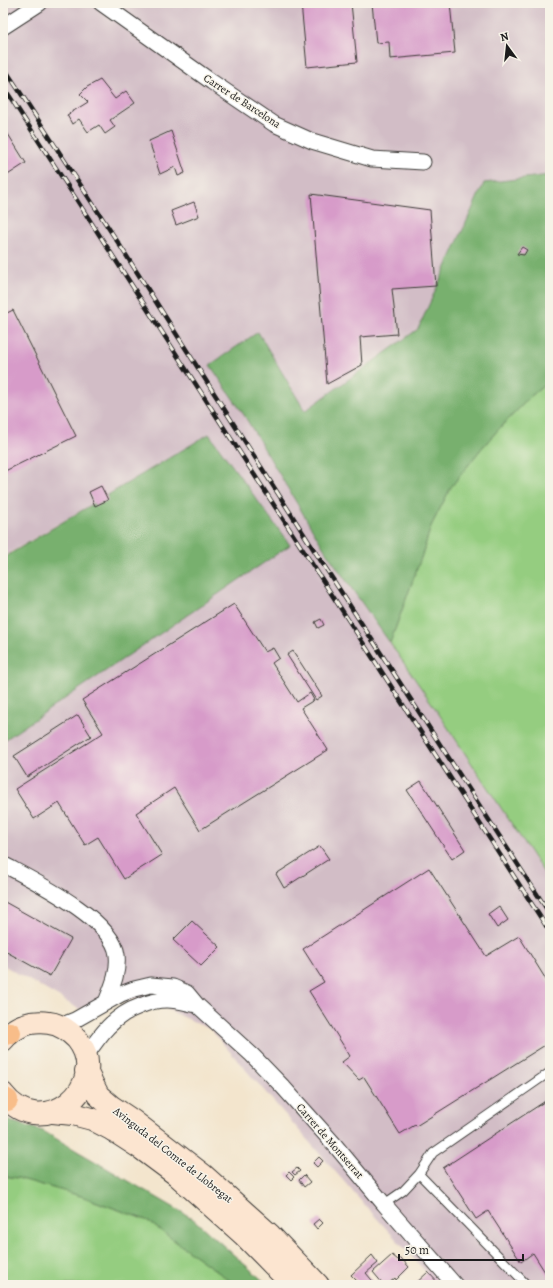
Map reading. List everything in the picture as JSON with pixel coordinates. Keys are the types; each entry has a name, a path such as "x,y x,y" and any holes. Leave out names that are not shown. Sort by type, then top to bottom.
{"main road":[{"path":"5,1035 19,1026 30,1023 52,1023 60,1026"},
{"name":"Avinguda del Comte de Llobregat","path":"60,1026 72,1034 78,1042 98,1095 208,1180 270,1235 318,1285"},
{"path":"53,1112 73,1101 84,1082 86,1064"},
{"name":"Avinguda del Comte de Llobregat","path":"4,1097 17,1108 29,1112 73,1114 92,1119 111,1129 142,1149 176,1175 244,1235 293,1285"}],"street":[{"path":"3,27 40,3"},
{"name":"Carrer de Barcelona","path":"101,3 274,124 312,141 372,159 423,162"},
{"path":"3,864 54,892 91,917 111,940 117,954 116,974 106,1002"},
{"name":"Carrer de Montserrat","path":"60,1026 76,1020 121,994 151,985 173,987 187,993 197,1005 247,1050 283,1087 455,1285"},
{"path":"86,1064 99,1036 114,1020 131,1009 153,1001 167,1000 197,1005"}],"lane":[{"path":"384,1204 403,1191 420,1174 433,1153 550,1072"},
{"path":"420,1174 527,1285"}],"shaded area":[{"path":"3,3 550,3 550,175 484,183 418,329 304,412 258,332 210,365 244,415 326,552 435,708 550,882 550,1285 438,1285 361,1201 210,1029 142,998 79,1009 3,965 3,741 289,545 209,434 3,557"}],"green space":[{"path":"550,175 550,380 530,397 497,431 451,487 431,526 390,643 326,552 244,415 210,365 258,332 305,411 418,329 484,183"},
{"path":"550,380 550,882 435,708 390,643 431,526 451,487 497,431 530,397"},
{"path":"209,434 290,545 3,741 3,558"},
{"path":"3,1119 43,1131 192,1218 268,1285 236,1285 146,1220 81,1196 18,1178 3,1176"},
{"path":"3,1176 18,1178 81,1196 146,1220 236,1285 3,1285"}],"building":[{"path":"301,3 351,3 357,62 307,67"},
{"path":"372,3 450,3 455,53 390,59 389,42 376,43"},
{"path":"100,80 115,99 126,91 135,103 110,120 115,127 105,134 99,125 88,132 79,119 72,124 67,115 88,102 80,94 87,87"},
{"path":"3,126 26,163 3,178"},
{"path":"171,131 185,173 178,176 175,167 160,174 149,141"},
{"path":"311,194 430,210 436,286 392,289 397,334 360,337 362,365 327,384"},
{"path":"194,202 199,216 176,225 171,211"},
{"path":"522,247 527,250 524,255 517,254"},
{"path":"13,310 76,436 3,472 3,315"},
{"path":"101,486 108,500 95,506 89,492"},
{"path":"234,604 265,652 273,648 279,658 272,663 297,702 310,693 314,700 301,708 328,750 200,830 174,788 136,813 162,855 124,879 98,837 85,845 59,803 34,819 15,789 103,733 82,700"},
{"path":"321,619 324,625 318,628 315,622"},
{"path":"293,651 322,696 316,700 287,655"},
{"path":"78,715 91,736 27,777 14,756"},
{"path":"421,781 465,850 452,859 407,790"},
{"path":"320,846 329,859 284,888 276,874"},
{"path":"429,868 486,956 519,936 550,986 550,1042 416,1126 415,1125 400,1134 364,1077 359,1080 342,1062 350,1056 309,991 324,982 303,949"},
{"path":"3,901 71,939 50,976 3,950"},
{"path":"499,906 508,920 497,928 488,914"},
{"path":"192,921 220,947 201,966 173,940"},
{"path":"550,1098 550,1280 533,1253 521,1262 488,1211 476,1219 443,1168"},
{"path":"319,1157 323,1161 317,1167 313,1163"},
{"path":"297,1168 300,1171 295,1175 292,1172"},
{"path":"289,1172 294,1177 291,1180 286,1175"},
{"path":"304,1175 310,1182 304,1187 299,1180"},
{"path":"319,1219 323,1223 317,1229 313,1224"},
{"path":"372,1255 378,1263 366,1273 376,1285 361,1285 351,1275"},
{"path":"392,1255 398,1260 401,1258 409,1267 396,1280 395,1278 387,1285 384,1285 373,1272"},
{"path":"428,1272 440,1285 414,1285"}],"railway":[{"path":"3,66 550,914"},
{"path":"3,86 550,932"}]}
